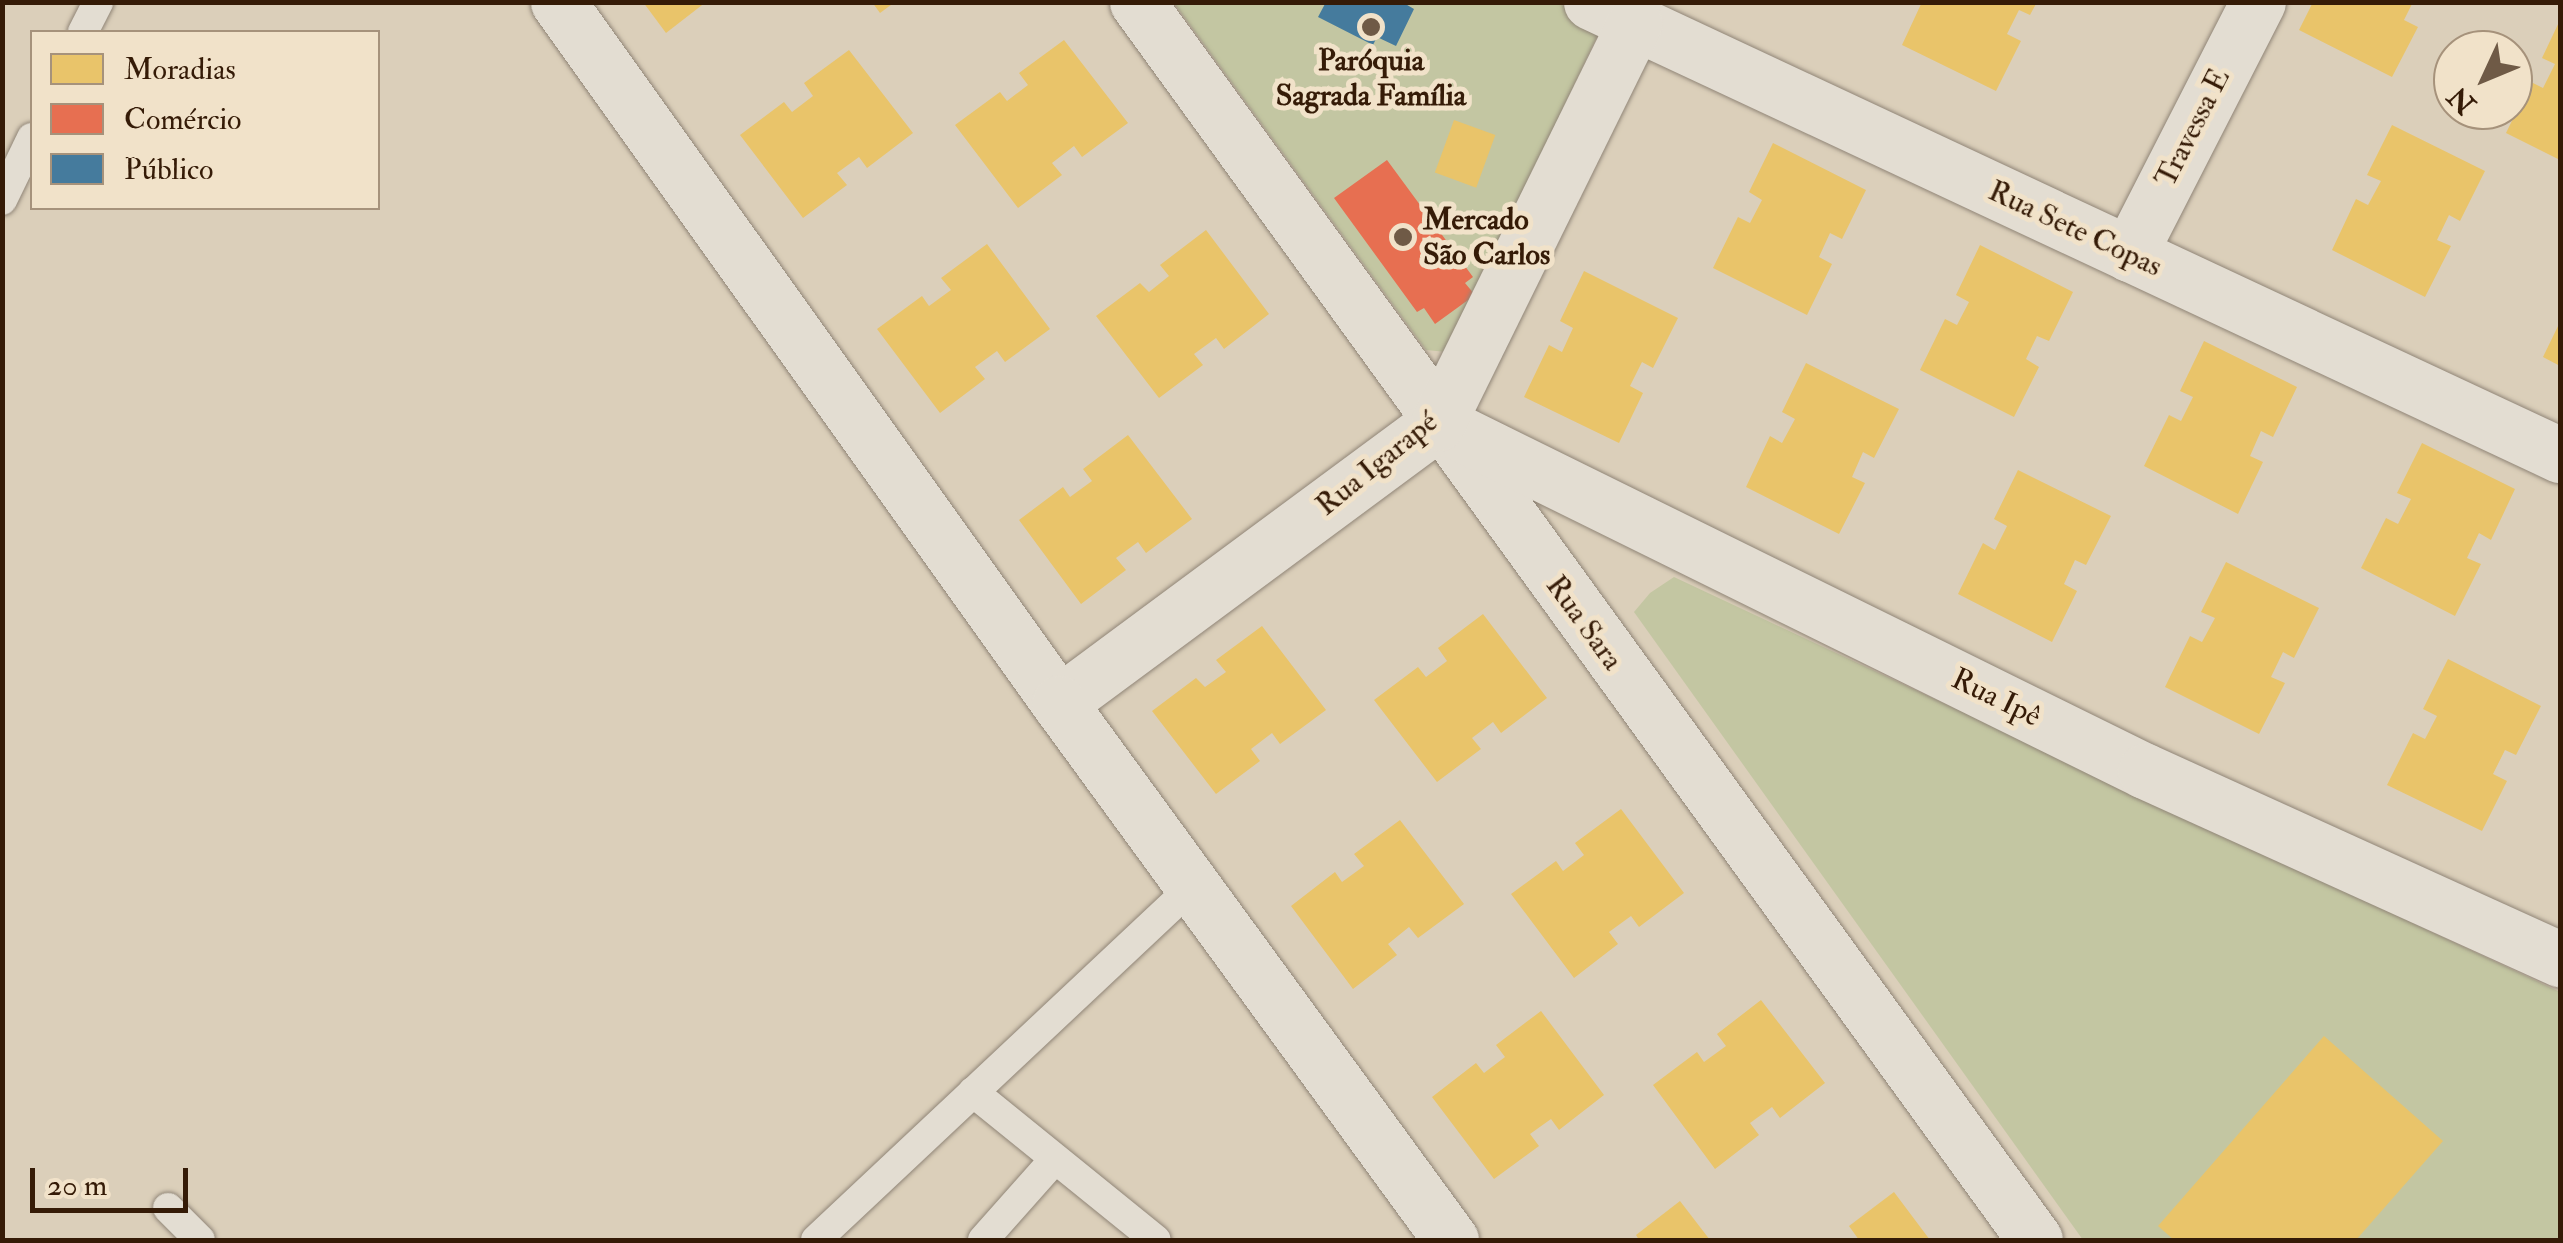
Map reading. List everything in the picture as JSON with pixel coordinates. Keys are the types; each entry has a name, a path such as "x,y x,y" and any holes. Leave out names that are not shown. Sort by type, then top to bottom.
{"street":[{"path":"558,2 1059,703 1451,1240"},
{"name":"Rua Sara","path":"1137,2 1438,423 2034,1240"},
{"name":"Travessa E","path":"2129,254 2258,2"},
{"name":"Rua Igarapé","path":"1059,703 1438,423 1613,13"},
{"name":"Rua Sete Copas","path":"1613,13 2560,454"},
{"name":"Rua Ipê","path":"1438,423 2145,772 2560,960"}],"lane":[{"path":"85,30 98,2"},
{"path":"2,200 30,142"},
{"path":"828,1235 973,1092 1193,886"},
{"path":"973,1092 1156,1240"},
{"path":"982,1240 1055,1159"},
{"path":"168,1208 200,1240"}],"green space":[{"path":"1555,2 1603,24 1447,352 1426,350 1174,3"},
{"path":"1674,577 2560,992 2560,1240 2083,1240 1634,612 1650,593"}],"building: Moradias":[{"path":"643,2 706,2 666,33"},
{"path":"872,2 895,2 880,13"},
{"path":"1922,2 2037,2 2030,15 2019,10 2007,34 2021,41 1996,91 1902,45"},
{"path":"2313,2 2413,2 2404,20 2418,27 2392,77 2299,30"},
{"path":"2560,20 2560,160 2506,133 2533,130 2533,83 2543,88 2555,64 2542,58"},
{"path":"1064,40 1128,123 1082,157 1074,146 1052,163 1062,175 1018,208 955,125 1000,92 1007,101 1028,85 1019,73"},
{"path":"849,50 913,133 867,168 859,157 837,173 847,185 803,218 740,135 784,102 792,112 813,96 804,83"},
{"path":"1454,120 1495,135 1476,188 1435,173"},
{"path":"2392,125 2485,171 2460,221 2449,215 2437,240 2451,246 2425,297 2332,250 2356,199 2368,205 2381,181 2367,175"},
{"path":"1773,143 1866,190 1842,239 1830,233 1819,257 1832,264 1807,315 1713,268 1738,217 1750,223 1762,200 1749,192"},
{"path":"1206,230 1269,314 1224,349 1216,338 1194,354 1203,365 1159,398 1096,316 1140,283 1149,292 1169,276 1160,265"},
{"path":"987,244 1050,329 1005,362 997,351 975,367 985,379 940,413 877,329 922,296 929,306 951,290 941,278"},
{"path":"1980,245 2073,292 2049,341 2037,336 2026,359 2039,367 2014,417 1920,370 1945,319 1957,325 1969,302 1956,295"},
{"path":"1584,271 1678,318 1653,368 1642,362 1630,386 1643,393 1619,443 1524,397 1549,345 1562,352 1573,328 1560,321"},
{"path":"2560,322 2560,366 2543,357"},
{"path":"2204,341 2297,387 2273,437 2261,431 2250,456 2263,462 2238,514 2144,466 2169,415 2181,421 2193,397 2180,391"},
{"path":"1806,363 1899,409 1874,458 1863,452 1852,477 1865,483 1839,534 1746,487 1770,436 1782,443 1795,419 1782,412"},
{"path":"1128,435 1192,519 1146,553 1138,542 1116,558 1126,570 1081,604 1019,520 1063,487 1070,497 1092,481 1083,469"},
{"path":"2422,443 2515,489 2491,540 2479,533 2467,558 2481,564 2455,616 2361,568 2386,518 2398,524 2411,499 2397,493"},
{"path":"2018,470 2111,516 2086,565 2075,560 2064,584 2077,591 2052,642 1958,594 1983,543 1995,550 2007,526 1994,519"},
{"path":"2226,562 2319,608 2294,658 2283,652 2271,677 2285,683 2259,734 2165,687 2190,636 2202,642 2215,618 2201,612"},
{"path":"1483,614 1547,698 1501,733 1493,722 1472,738 1481,749 1437,782 1374,700 1418,667 1426,677 1447,661 1438,648"},
{"path":"1262,626 1326,710 1280,744 1272,733 1251,749 1260,761 1216,794 1152,711 1196,678 1205,687 1226,672 1216,660"},
{"path":"2448,659 2541,706 2516,755 2505,750 2493,774 2507,781 2482,831 2387,785 2413,733 2425,739 2437,716 2423,709"},
{"path":"1621,809 1684,893 1639,927 1631,916 1609,932 1618,944 1574,978 1511,894 1556,861 1563,871 1584,855 1575,843"},
{"path":"1400,820 1464,904 1418,938 1409,927 1388,944 1397,955 1353,989 1291,906 1335,872 1342,882 1364,866 1354,854"},
{"path":"1761,1000 1825,1083 1780,1118 1772,1107 1750,1123 1759,1135 1715,1169 1653,1085 1697,1052 1704,1062 1726,1046 1717,1034"},
{"path":"1541,1011 1604,1095 1559,1130 1551,1119 1530,1134 1539,1146 1494,1179 1432,1097 1476,1063 1484,1073 1505,1057 1496,1045"},
{"path":"2324,1036 2443,1141 2356,1240 2174,1240 2158,1226"},
{"path":"1894,1192 1930,1240 1859,1240 1849,1226"},
{"path":"1680,1201 1710,1240 1639,1240 1636,1235"}],"building: Comércio":[{"name":"Mercado São Carlos","path":"1387,160 1473,277 1465,283 1475,295 1435,324 1424,308 1417,312 1334,198"}],"building: Público":[{"name":"Paróquia Sagrada Família","path":"1326,2 1402,2 1414,9 1396,46 1377,37 1373,45 1318,17"}],"place":[{"name":"Paróquia Sagrada Família","path":"1371,27"},
{"name":"Mercado São Carlos","path":"1403,237"}]}
